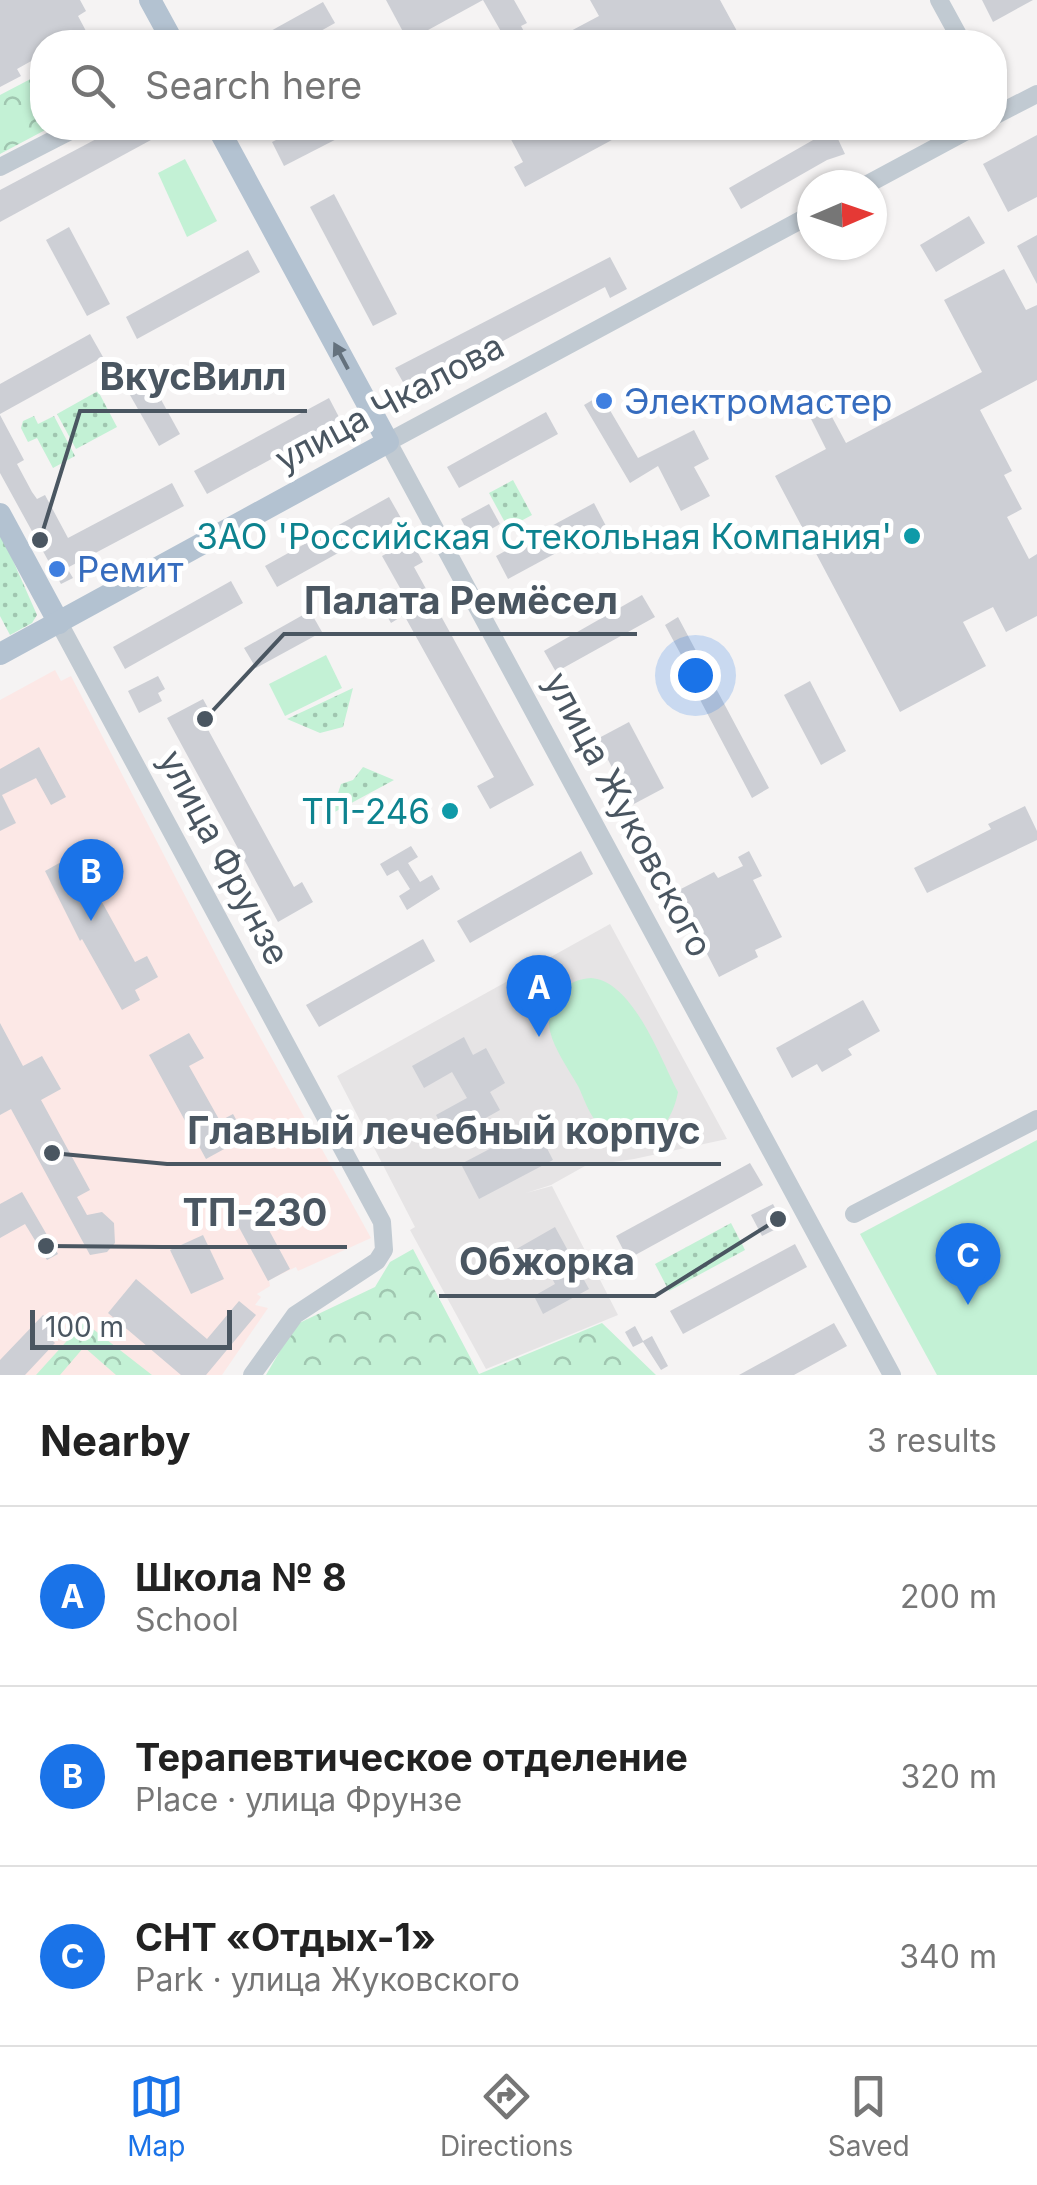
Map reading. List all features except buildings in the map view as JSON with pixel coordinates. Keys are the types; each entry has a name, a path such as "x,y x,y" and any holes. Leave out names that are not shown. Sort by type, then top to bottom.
{"main road":[{"path":"150,0 166,30"},
{"name":"улица Жуковского","path":"224,140 388,442"},
{"name":"улица Чкалова","path":"0,654 388,442"},
{"name":"улица Фрунзе","path":"0,514 59,624"}],"street":[{"path":"940,0 956,30"},
{"path":"1007,106 1037,94"},
{"path":"0,167 53,140"},
{"path":"887,174 950,140"},
{"name":"улица Чкалова","path":"388,442 797,222"},
{"name":"улица Жуковского","path":"388,442 892,1375"},
{"name":"улица Фрунзе","path":"59,624 386,1234 384,1250 377,1261 295,1316 252,1375"},
{"path":"854,1214 1037,1119"}],"shaded area":[{"path":"55,670 61,681 71,676 234,990 371,1238 269,1280 270,1286 257,1294 261,1297 255,1305 268,1308 222,1375 0,1375 0,700"},
{"path":"610,924 727,1139 585,1166 551,1185 526,1193 552,1186 618,1315 486,1369 410,1230 415,1227 337,1076"}],"green space":[{"path":"30,79 30,138 0,154 0,95"},
{"path":"185,159 217,221 187,237 158,173"},
{"path":"98,391 117,427 76,449 57,414"},
{"path":"34,416 38,424 54,416 75,456 53,468 37,438 28,442 21,428 23,421"},
{"path":"513,480 532,515 508,528 489,493"},
{"path":"0,531 37,615 32,623 10,635 0,616"},
{"path":"326,655 342,688 285,716 269,684"},
{"path":"353,688 343,727 320,733 287,719"},
{"path":"363,767 394,780 331,814 341,784 353,780"},
{"path":"591,978 606,982 632,1006 678,1092 668,1119 651,1136 640,1140 615,1135 597,1122 552,1038 550,1010 558,994 572,983"},
{"path":"1037,1140 1037,1375 937,1375 860,1234"},
{"path":"731,1223 745,1250 669,1291 655,1264"},
{"path":"413,1249 479,1374 602,1323 656,1375 266,1375 295,1325 375,1287 390,1262"},
{"path":"84,1322 152,1375 116,1375 84,1347 60,1375 36,1375"}],"place":[{"name":"Электромастер","path":"604,401"},
{"name":"ЗАО 'Российская Стекольная Компания'","path":"912,536"},
{"name":"ВкусВилл","path":"40,540"},
{"name":"Ремит","path":"57,569"},
{"name":"Палата Ремёсел","path":"205,719"},
{"name":"ТП-246","path":"450,811"},
{"name":"Терапевтическое отделение","path":"91,921"},
{"name":"Школа № 8","path":"539,1037"},
{"name":"Главный лечебный корпус","path":"52,1153"},
{"name":"Обжорка","path":"778,1219"},
{"name":"ТП-230","path":"46,1246"},
{"name":"СНТ «Отдых-1»","path":"968,1305"}]}
